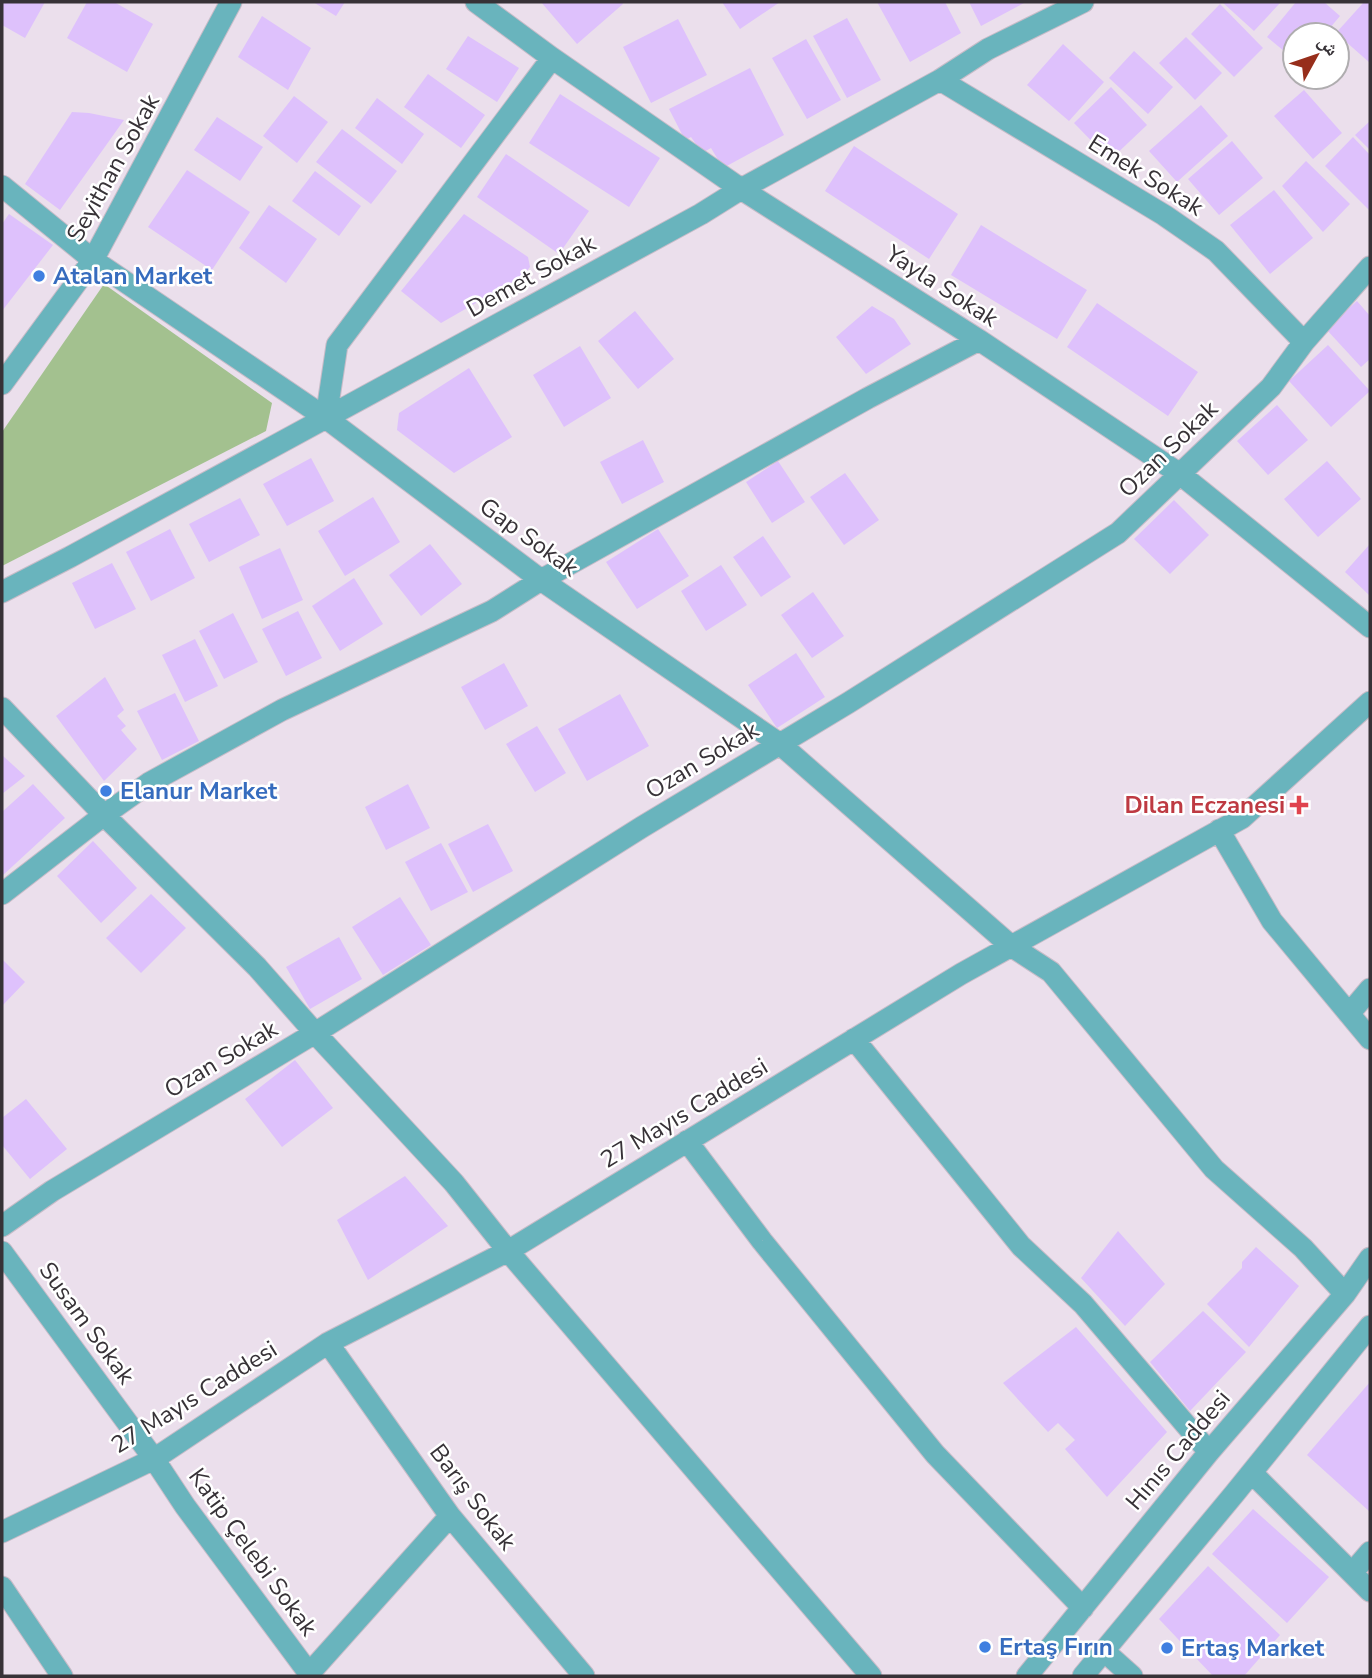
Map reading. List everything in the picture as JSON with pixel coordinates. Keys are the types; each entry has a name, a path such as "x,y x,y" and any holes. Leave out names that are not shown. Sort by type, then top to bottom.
{"street":[{"name":"Seyithan Sokak","path":"2,384 93,260 231,2"},
{"name":"Yayla Sokak","path":"476,2 741,189 979,340 1181,474 1370,628"},
{"name":"Demet Sokak","path":"2,592 701,214 988,49 1083,2"},
{"path":"326,418 337,345 552,58"},
{"name":"Emek Sokak","path":"940,79 1164,215 1216,251 1304,342"},
{"name":"Gap Sokak","path":"2,186 93,260 326,418 541,580 779,744 1012,946 1051,972 1214,1169 1303,1248 1345,1294"},
{"name":"Ozan Sokak","path":"2,1226 52,1191 315,1032 1118,533 1271,387 1304,342 1370,267"},
{"path":"2,894 149,783 282,710 492,611 541,580 868,398 979,340"},
{"name":"27 Mayıs Caddesi","path":"2,1532 154,1459 328,1343 508,1251 961,974 1242,818 1370,702"},
{"path":"2,708 104,815 257,967 454,1183 508,1251 872,1676"},
{"path":"1220,830 1272,922 1370,1039"},
{"path":"1349,1014 1370,989"},
{"path":"854,1039 1021,1245 1083,1304 1209,1452"},
{"path":"687,1142 762,1241 935,1454 1083,1608"},
{"name":"Susam Sokak","path":"2,1252 154,1459"},
{"name":"Hınıs Caddesi","path":"1027,1676 1209,1452 1345,1294 1370,1258"},
{"path":"1083,1676 1370,1326"},
{"name":"Barış Sokak","path":"328,1343 450,1516 583,1676"},
{"name":"Katip Çelebi Sokak","path":"154,1459 309,1676"},
{"path":"1252,1473 1370,1591"},
{"path":"309,1676 450,1516"},
{"path":"1352,1573 1370,1552"},
{"path":"2,1587 62,1676"},
{"path":"1104,1651 1132,1676"}],"green space":[{"path":"104,284 272,403 266,431 2,566 2,432"}],"building":[{"path":"2,2 45,2 25,38 2,25"},
{"path":"87,2 114,2 153,24 127,72 67,38"},
{"path":"313,2 345,2 336,16"},
{"path":"541,2 622,2 623,4 577,44"},
{"path":"722,2 780,2 740,29"},
{"path":"877,2 945,2 961,33 910,62"},
{"path":"969,2 1026,2 981,26"},
{"path":"1222,2 1281,2 1254,31"},
{"path":"1296,2 1324,2 1340,16 1336,21 1281,21 1281,48 1267,37"},
{"path":"1364,2 1370,2 1370,63 1351,46 1351,21 1347,21"},
{"path":"1220,4 1263,48 1234,77 1191,34"},
{"path":"262,16 311,48 288,90 238,57"},
{"path":"847,18 881,80 847,98 813,36"},
{"path":"678,19 707,75 651,103 623,47"},
{"path":"468,36 519,68 497,102 446,69"},
{"path":"1186,37 1222,73 1195,100 1159,63"},
{"path":"806,39 841,100 807,119 772,58"},
{"path":"1063,44 1104,82 1069,121 1027,85"},
{"path":"1134,51 1173,87 1148,114 1109,78"},
{"path":"750,68 784,135 723,168 711,148 702,153 691,137 685,140 669,109"},
{"path":"428,74 485,115 461,148 404,107"},
{"path":"1111,87 1147,125 1110,160 1074,123"},
{"path":"1305,91 1342,133 1313,159 1274,116"},
{"path":"560,94 660,158 629,207 529,143"},
{"path":"294,96 328,122 297,163 263,136"},
{"path":"377,98 424,134 402,164 355,128"},
{"path":"1201,105 1228,136 1177,182 1149,151"},
{"path":"72,112 124,120 60,210 25,184"},
{"path":"217,117 263,147 240,181 194,150"},
{"path":"1370,121 1370,150 1355,135"},
{"path":"342,129 397,171 371,204 316,162"},
{"path":"1353,137 1370,155 1370,211 1325,166"},
{"path":"1232,141 1263,178 1219,215 1188,179"},
{"path":"854,146 958,214 929,259 825,191"},
{"path":"506,154 589,211 559,254 477,197"},
{"path":"1306,161 1350,204 1323,232 1282,186"},
{"path":"187,170 250,212 212,270 148,227"},
{"path":"315,171 361,206 339,236 292,201"},
{"path":"1274,190 1313,238 1270,274 1230,225"},
{"path":"269,205 317,239 286,283 239,248"},
{"path":"9,214 53,245 2,311 2,224"},
{"path":"464,214 528,257 530,267 523,276 441,323 401,291"},
{"path":"981,225 1087,290 1057,339 951,275"},
{"path":"1357,301 1370,316 1370,359 1361,367 1326,329"},
{"path":"1097,303 1198,372 1168,416 1067,347"},
{"path":"872,306 894,319 911,344 866,374 836,337"},
{"path":"635,311 674,359 638,389 598,341"},
{"path":"1328,345 1370,391 1331,427 1289,381"},
{"path":"580,346 611,398 564,427 533,375"},
{"path":"469,368 512,437 454,473 397,430 399,413"},
{"path":"1277,405 1308,440 1268,475 1237,441"},
{"path":"643,440 664,482 622,504 600,462"},
{"path":"311,458 334,501 287,526 263,484"},
{"path":"778,461 805,502 772,523 746,482"},
{"path":"1327,461 1361,499 1318,537 1284,499"},
{"path":"845,473 879,520 844,545 810,497"},
{"path":"373,497 400,542 345,576 318,531"},
{"path":"240,498 260,535 209,562 189,524"},
{"path":"1174,500 1209,535 1170,574 1134,539"},
{"path":"170,529 195,578 151,601 126,552"},
{"path":"658,529 689,576 637,609 606,562"},
{"path":"763,536 791,577 761,597 733,557"},
{"path":"430,544 462,584 421,616 389,575"},
{"path":"1370,544 1370,596 1345,572"},
{"path":"280,548 303,600 262,619 239,567"},
{"path":"112,563 136,609 95,629 72,583"},
{"path":"721,565 747,605 706,631 681,591"},
{"path":"354,578 383,624 340,651 312,606"},
{"path":"813,592 844,636 812,658 781,615"},
{"path":"298,611 322,658 286,676 262,629"},
{"path":"233,613 258,662 224,679 199,631"},
{"path":"195,639 218,686 185,702 162,655"},
{"path":"796,653 825,697 777,728 748,685"},
{"path":"504,663 528,706 485,730 461,687"},
{"path":"105,677 124,710 117,716 126,726 121,730 137,749 104,781 56,716"},
{"path":"175,693 199,741 162,760 137,711"},
{"path":"620,694 649,746 587,781 558,729"},
{"path":"537,726 566,773 535,792 506,744"},
{"path":"2,755 25,776 2,794"},
{"path":"33,784 65,818 2,876 2,812"},
{"path":"408,784 430,828 386,850 365,807"},
{"path":"488,824 513,871 473,892 448,844"},
{"path":"93,841 137,888 101,923 57,876"},
{"path":"441,843 468,892 431,911 405,862"},
{"path":"151,894 186,928 141,973 106,938"},
{"path":"400,897 431,945 383,975 352,927"},
{"path":"339,937 362,979 310,1009 286,967"},
{"path":"2,959 25,982 2,1006"},
{"path":"295,1060 333,1108 282,1147 245,1099"},
{"path":"26,1099 67,1149 30,1179 2,1145 2,1118"},
{"path":"405,1176 448,1226 368,1280 337,1220"},
{"path":"1118,1231 1165,1284 1125,1326 1081,1278"},
{"path":"1256,1247 1299,1286 1249,1347 1207,1304 1242,1268 1242,1262"},
{"path":"1203,1311 1246,1352 1190,1411 1150,1362"},
{"path":"1076,1327 1167,1432 1107,1497 1065,1449 1075,1440 1058,1423 1048,1432 1003,1383"},
{"path":"1370,1382 1370,1512 1307,1455"},
{"path":"1253,1509 1329,1577 1287,1623 1212,1554"},
{"path":"1208,1566 1280,1635 1244,1676 1213,1676 1159,1619"}],"place":[{"name":"Atalan Market","path":"39,276"},
{"name":"Elanur Market","path":"106,791"},
{"name":"Dilan Eczanesi","path":"1299,805"},
{"name":"Ertaş Fırın","path":"985,1647"},
{"name":"Ertaş Market","path":"1167,1648"}]}
